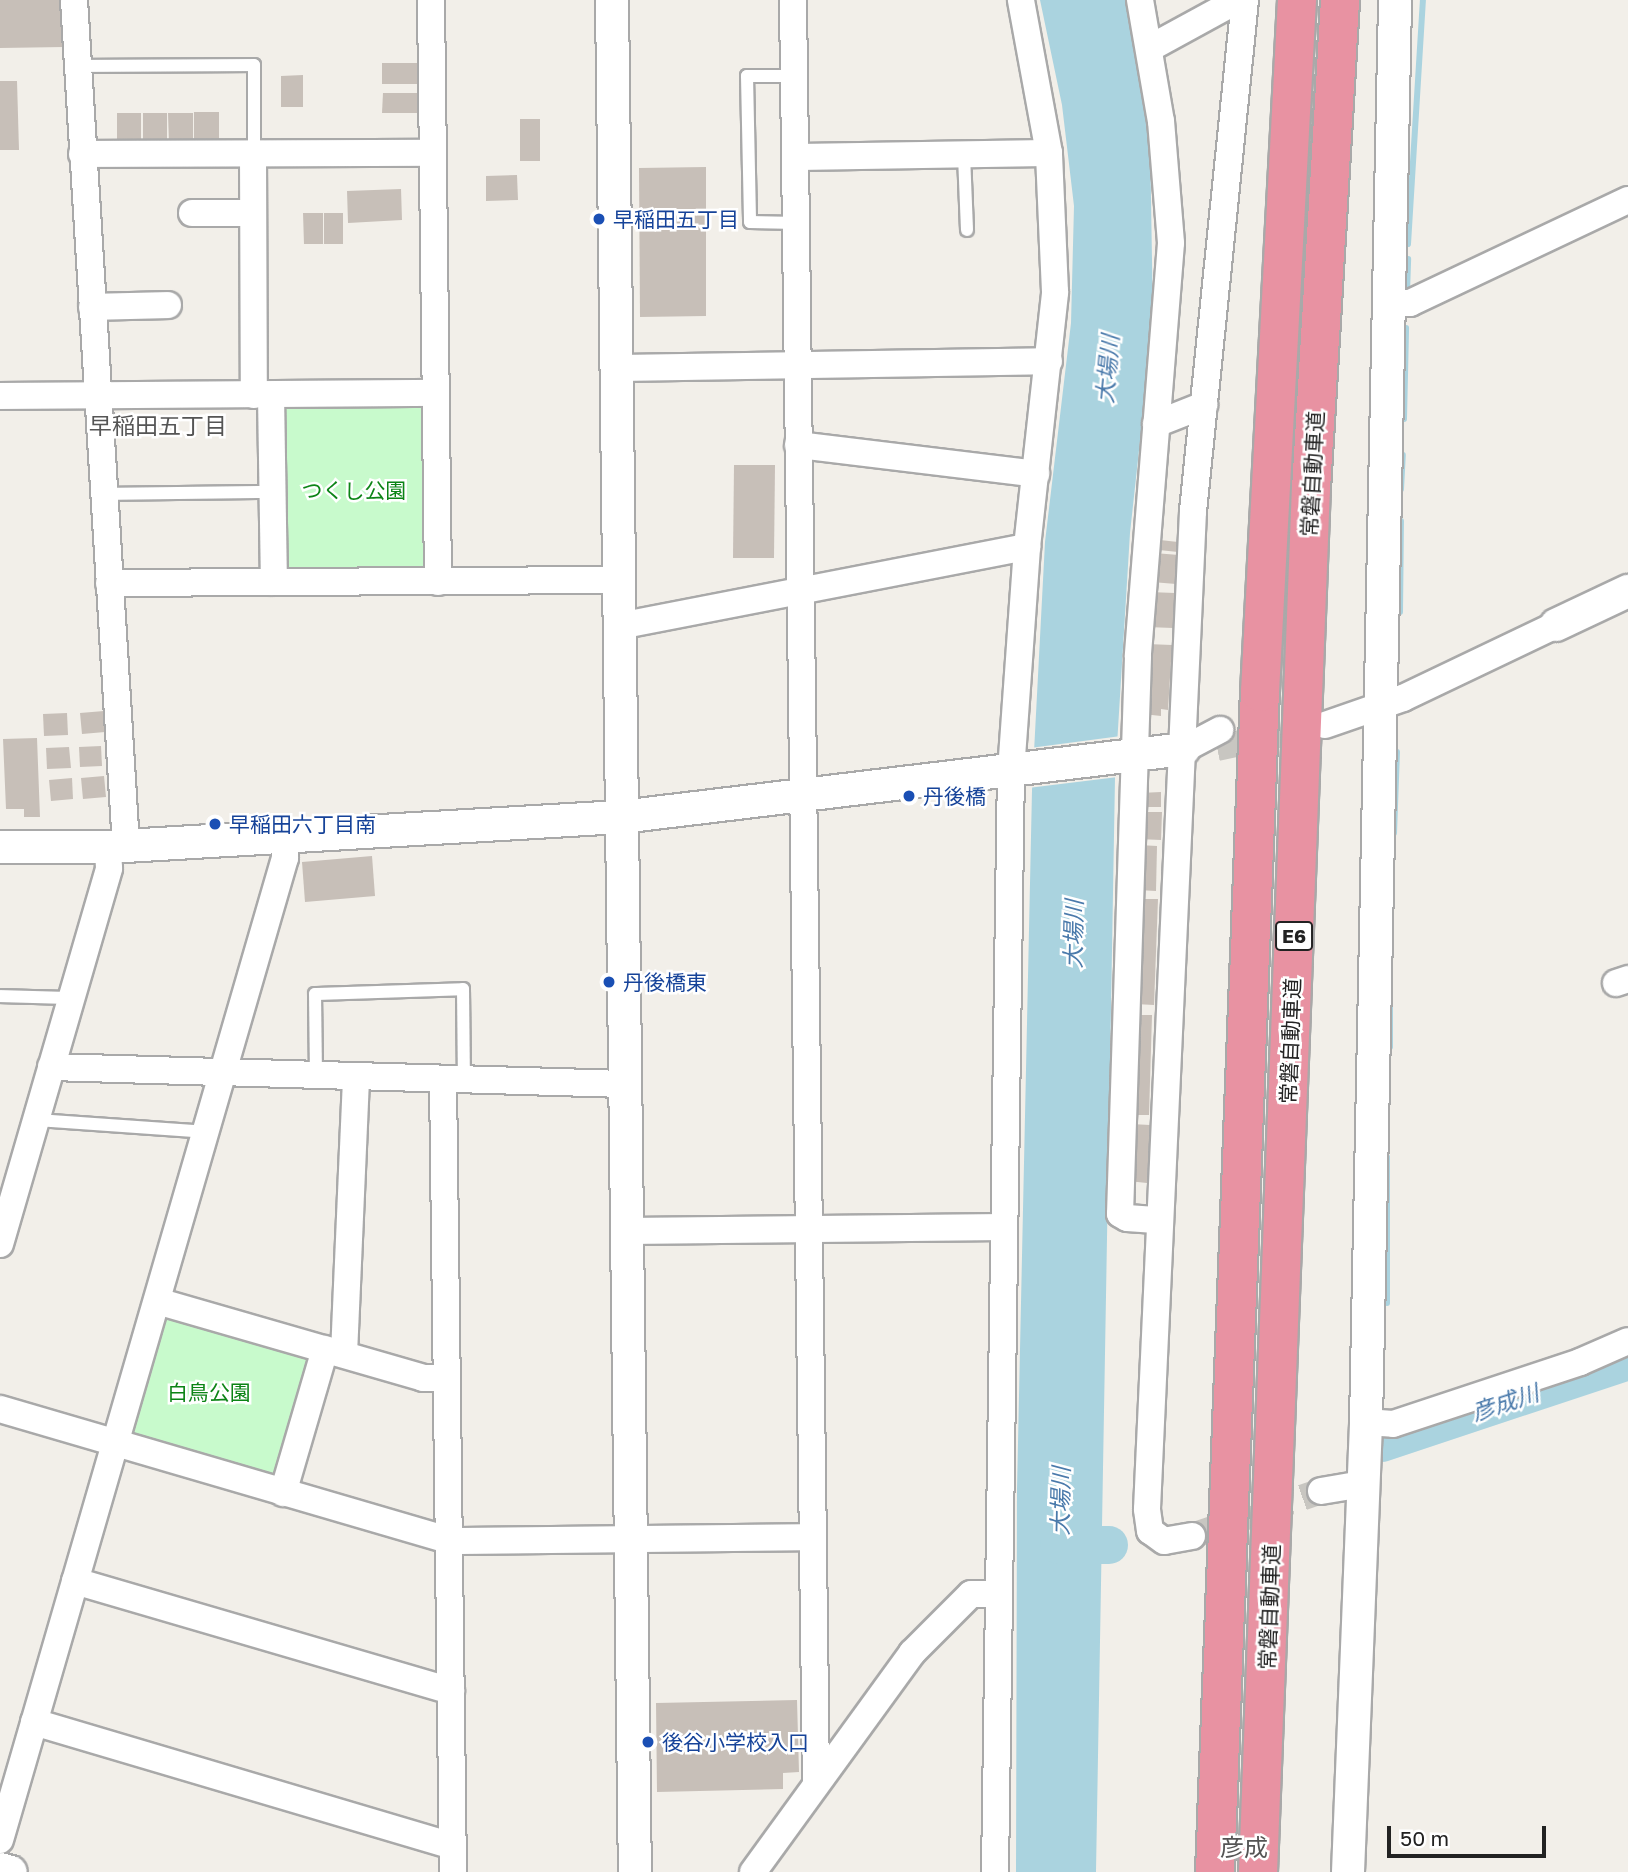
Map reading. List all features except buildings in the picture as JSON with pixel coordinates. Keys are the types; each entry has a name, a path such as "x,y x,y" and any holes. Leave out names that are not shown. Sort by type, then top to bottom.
{"highway":[{"name":"常磐自動車道","path":"1215,1872 1261,678 1297,0"},
{"name":"常磐自動車道","path":"1258,1872 1311,489 1340,0"}],"street":[{"path":"0,1244 117,847 109,583 74,0"},
{"path":"431,0 438,582"},
{"path":"612,0 635,1872"},
{"path":"793,0 816,1783"},
{"path":"995,1872 1004,1227 1016,771 1027,547 1055,292 1049,153 1021,0"},
{"path":"1140,0 1150,48 1171,243 1166,353 1156,425 1129,756 1120,1213 1127,1218 1158,1220"},
{"path":"1150,48 1238,0"},
{"path":"1192,1536 1164,1541 1150,1531 1147,1509 1158,1220 1184,749 1193,511 1245,0"},
{"path":"1348,1872 1366,1422 1395,0"},
{"path":"82,154 432,152"},
{"path":"253,153 253,213 262,395 272,492 274,582"},
{"path":"796,157 1049,153"},
{"path":"1388,303 1410,303 1628,200"},
{"path":"192,213 253,213"},
{"path":"92,307 168,305"},
{"path":"617,368 1049,361"},
{"path":"0,396 435,393"},
{"path":"1156,425 1204,405"},
{"path":"798,445 1036,474"},
{"path":"619,626 1027,547"},
{"path":"109,583 618,580"},
{"path":"1326,716 1379,705 1488,661 1628,591"},
{"path":"0,848 117,847 621,817 1016,771 1184,749 1218,739"},
{"path":"0,1840 285,858 285,836"},
{"path":"51,1067 625,1084"},
{"path":"283,1493 334,1352 356,1077"},
{"path":"34,1723 453,1859 446,1378 454,1079"},
{"path":"627,1231 1004,1227"},
{"path":"157,1301 423,1378 446,1378"},
{"path":"1366,1422 1393,1424 1580,1362 1628,1341"},
{"path":"0,1409 115,1445 450,1541 811,1537"},
{"path":"1321,1490 1363,1484"},
{"path":"75,1581 451,1692"},
{"path":"753,1872 912,1653 971,1594 999,1594"},
{"path":"0,1869 11,1872"}],"lane":[{"path":"77,65 254,65 253,153"},
{"path":"794,76 747,76 750,222 797,223"},
{"path":"964,155 967,230"},
{"path":"104,494 272,492"},
{"path":"316,1075 315,994 463,989 454,1079"},
{"path":"0,996 71,998"},
{"path":"36,1119 206,1132"}],"green space":[{"name":"つくし公園","path":"426,405 428,573 281,573 280,407"},
{"name":"白鳥公園","path":"165,1313 314,1358 276,1477 126,1436"}],"water":[{"name":"大場川","path":"1040,0 1127,0 1150,136 1153,322 1130,533 1115,778 1096,1872 1016,1872 1017,1489 1032,790 1045,542 1071,323 1074,206 1062,105"}],"pier":[{"name":"丹後橋","path":"1121,736 1118,777 1028,788 1030,748"}],"waterway":[{"path":"1408,244 1423,0"},
{"path":"1407,292 1408,259"},
{"path":"1404,419 1406,328"},
{"path":"1401,489 1403,455"},
{"path":"1400,612 1401,521"},
{"path":"1394,833 1397,752"},
{"path":"1390,989 1390,1047"},
{"path":"1387,1157 1387,1303"},
{"name":"彦成川","path":"1382,1443 1628,1361"},
{"name":"彦成川","path":"1059,1545 1109,1545"}],"tunnel":[{"path":"1217,748 1316,727"},
{"path":"1192,1536 1321,1491"}],"place":[{"name":"早稲田五丁目","path":"599,219"},
{"name":"丹後橋","path":"909,796"},
{"name":"早稲田六丁目南","path":"215,824"},
{"name":"丹後橋東","path":"609,982"},
{"name":"後谷小学校入口","path":"648,1742"}],"district":[{"name":"早稲田五丁目","path":"158,425"},
{"name":"彦成","path":"1244,1847"}]}
